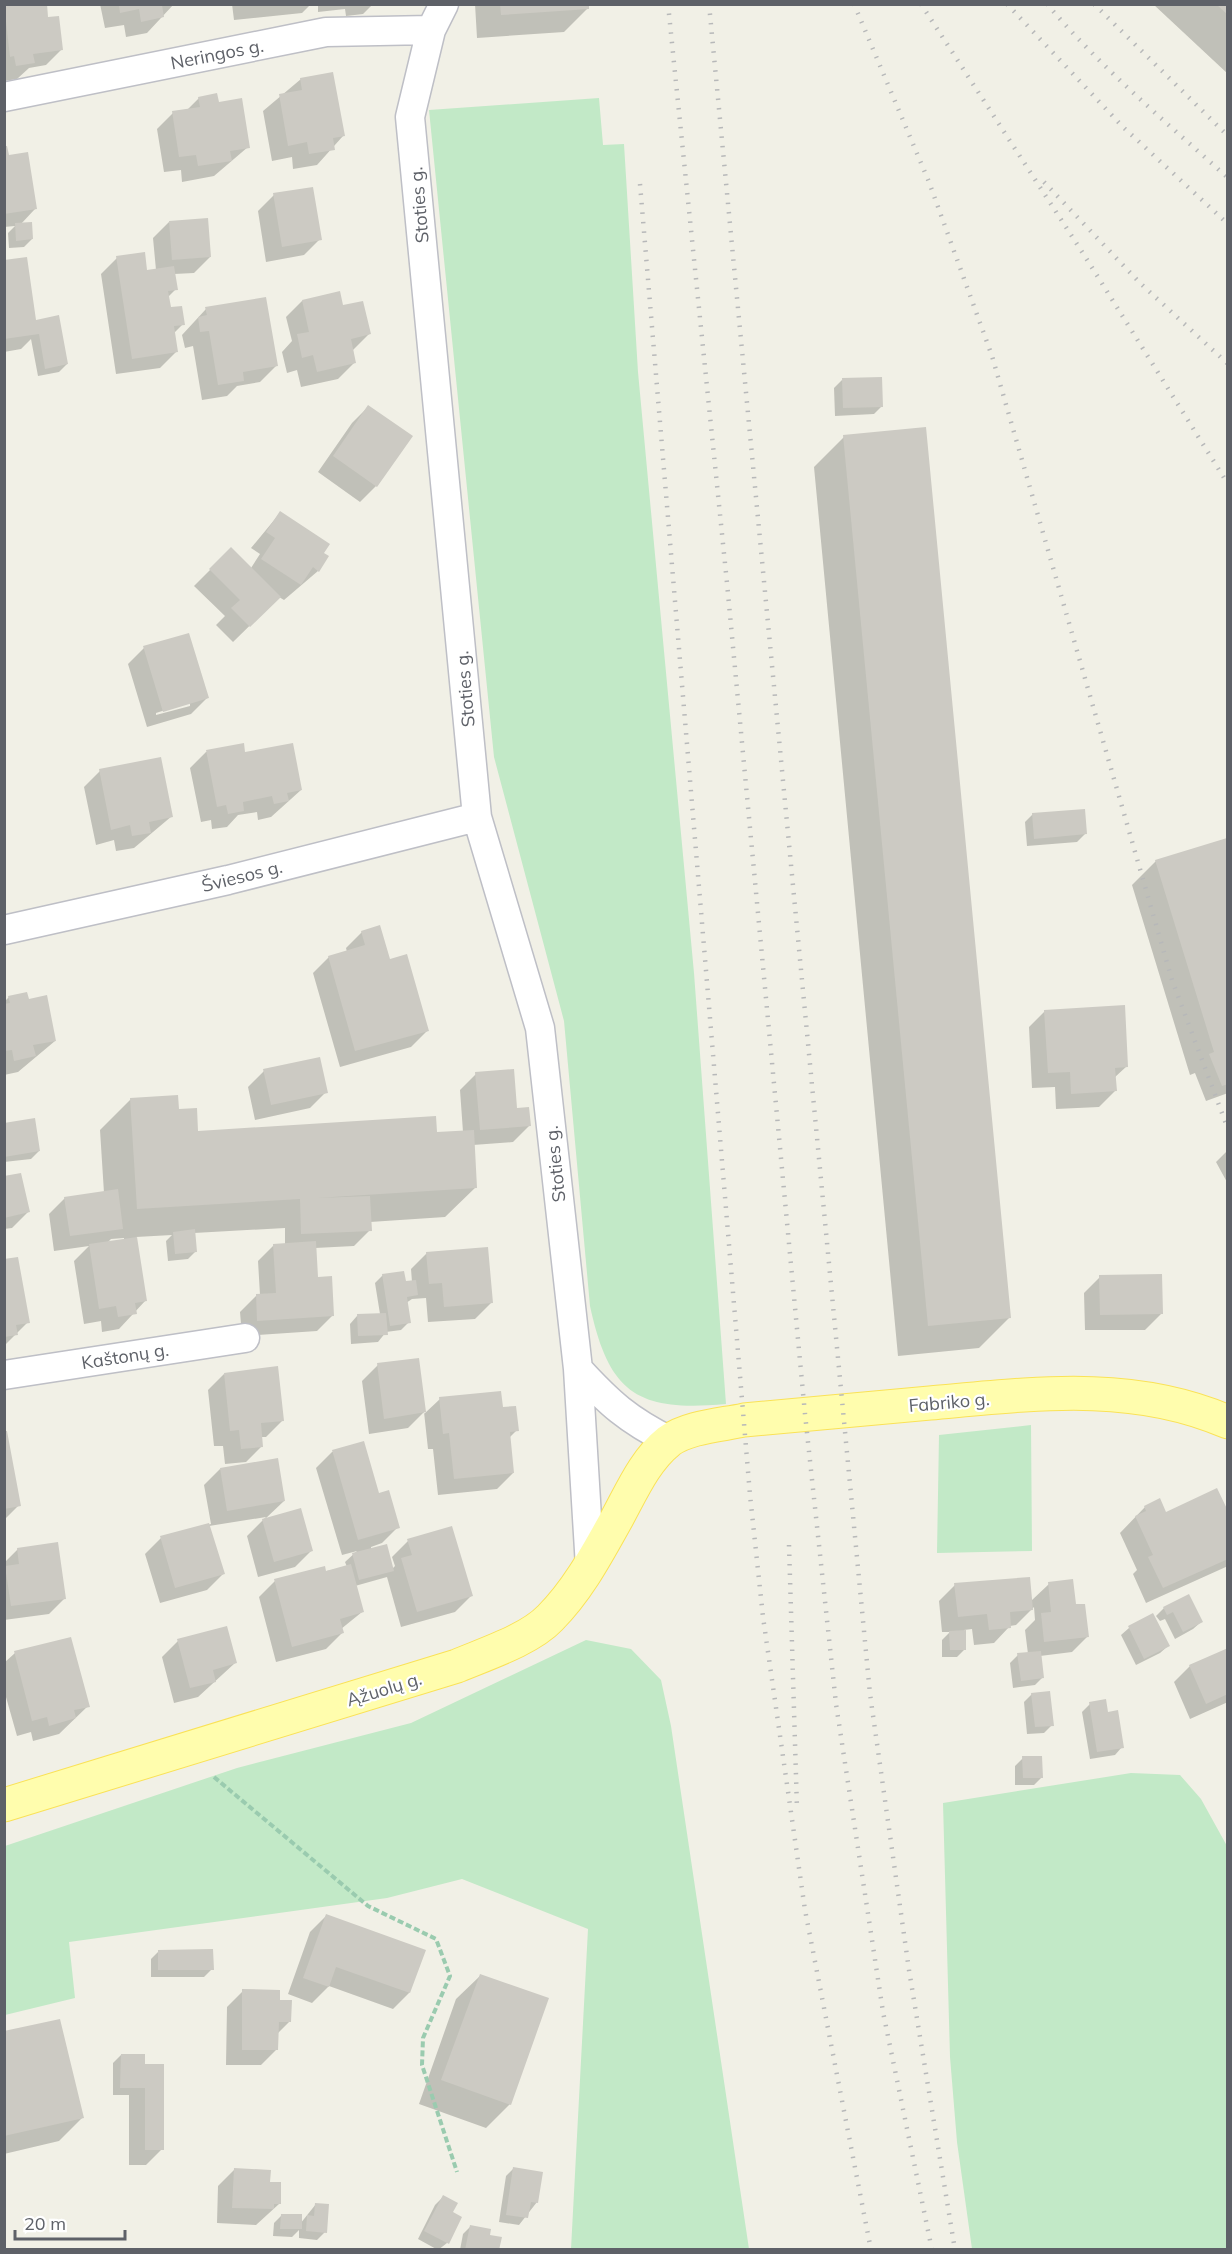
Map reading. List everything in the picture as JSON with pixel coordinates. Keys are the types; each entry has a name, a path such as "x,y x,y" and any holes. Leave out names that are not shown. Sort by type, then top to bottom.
{"main road":[{"name":"Fabriko g.","path":"670,1441 696,1430 744,1420 1059,1392 1113,1393 1155,1398 1200,1410 1227,1422"},
{"name":"Ąžuolų g.","path":"4,1805 457,1666 511,1643 548,1620 590,1567 640,1474 670,1441"}],"street":[{"name":"Stoties g.","path":"444,4 431,30 410,117 477,817 540,1028 578,1369 590,1567"},
{"name":"Neringos g.","path":"4,97 326,32 431,30"},
{"name":"Šviesos g.","path":"4,930 228,880 477,817"},
{"name":"Kaštonų g.","path":"4,1375 245,1338"},
{"path":"578,1369 608,1402 634,1422 670,1441"}],"path":[{"path":"185,1750 240,1801 368,1906 436,1939 450,1976 423,2038 422,2065 457,2172"}],"green space":[{"path":"599,98 603,145 624,144 638,372 694,973 726,1404 696,1406 670,1404 649,1400 632,1391 618,1378 607,1360 590,1306 564,1021 494,757 429,110"},
{"path":"1031,1425 1032,1551 937,1553 939,1435"},
{"path":"586,1640 631,1649 661,1680 671,1726 749,2249 571,2249 588,1929 462,1879 387,1898 69,1942 75,1998 5,2015 5,1846 237,1768 411,1723"},
{"path":"1131,1773 1180,1775 1201,1799 1227,1846 1227,2249 972,2249 957,2142 950,2057 943,1803"}],"building":[{"path":"4,4 47,4 48,17 59,16 63,50 33,54 35,63 16,66 14,56 10,57"},
{"path":"500,4 589,4 589,9 501,15"},
{"path":"1216,4 1228,4 1228,15"},
{"path":"119,5 162,5 164,17 141,22 139,9 120,13"},
{"path":"333,72 345,136 333,138 335,150 309,154 307,142 288,146 279,94 302,90 300,78"},
{"path":"217,93 219,102 242,98 250,148 230,151 232,161 198,166 196,155 179,157 172,111 200,107 198,97"},
{"path":"4,146 7,146 9,155 28,152 37,209 4,214"},
{"path":"313,187 322,240 282,247 273,193"},
{"path":"208,218 211,257 172,260 169,221"},
{"path":"32,222 33,239 16,241 15,223"},
{"path":"145,252 147,270 174,266 178,290 168,291 171,307 182,306 185,325 174,326 178,352 132,359 116,256"},
{"path":"27,257 36,320 59,315 68,364 45,369 39,334 4,339 4,260"},
{"path":"340,291 343,305 363,301 371,334 351,339 356,363 317,372 313,355 302,358 297,334 309,332 302,300"},
{"path":"266,297 278,366 243,372 244,381 218,385 209,331 200,332 198,317 207,315 205,307"},
{"path":"882,377 883,407 843,408 842,378"},
{"path":"368,405 413,436 377,487 333,456"},
{"path":"926,427 1011,1318 928,1326 843,435"},
{"path":"280,511 330,544 324,553 329,556 319,572 313,567 301,585 261,559 275,538 266,532"},
{"path":"231,547 281,597 250,627 231,608 240,600 209,569"},
{"path":"189,633 209,698 163,712 143,646"},
{"path":"244,743 245,752 293,743 302,790 287,793 289,801 274,804 272,796 243,802 244,811 228,814 226,805 217,807 206,750"},
{"path":"161,757 173,817 149,822 151,833 132,836 130,825 111,830 99,769"},
{"path":"1085,809 1087,834 1034,839 1032,813"},
{"path":"1227,838 1228,1084 1222,1086 1209,1054 1214,1052 1155,860"},
{"path":"380,925 390,959 407,954 429,1031 355,1051 328,956 365,945 361,931"},
{"path":"27,992 29,999 47,995 56,1041 33,1045 36,1056 14,1061 12,1050 4,1051 4,1004 10,1003 8,996"},
{"path":"1125,1005 1128,1067 1115,1068 1117,1091 1071,1094 1070,1072 1048,1073 1044,1010"},
{"path":"320,1057 328,1093 271,1105 263,1069"},
{"path":"514,1069 517,1108 529,1107 531,1126 480,1130 475,1072"},
{"path":"178,1095 179,1109 197,1108 198,1131 436,1116 437,1132 474,1130 477,1188 317,1198 370,1196 372,1231 301,1234 300,1199 137,1209 130,1098"},
{"path":"35,1118 40,1151 4,1157 4,1123"},
{"path":"21,1173 30,1212 4,1218 4,1176"},
{"path":"118,1189 123,1229 70,1236 64,1197"},
{"path":"195,1229 197,1252 175,1254 173,1232"},
{"path":"137,1237 147,1301 135,1303 137,1314 118,1317 116,1306 99,1309 89,1244"},
{"path":"316,1241 318,1277 332,1276 334,1316 257,1321 256,1294 276,1293 273,1244"},
{"path":"488,1247 493,1303 444,1307 442,1283 429,1284 426,1252"},
{"path":"18,1257 30,1323 16,1325 18,1335 4,1337 4,1259"},
{"path":"404,1271 406,1281 416,1280 418,1295 407,1297 411,1323 390,1326 382,1274"},
{"path":"1162,1274 1163,1314 1100,1315 1099,1275"},
{"path":"386,1313 388,1335 358,1336 357,1314"},
{"path":"419,1358 426,1412 384,1419 377,1363"},
{"path":"278,1366 284,1421 261,1423 263,1447 241,1449 239,1430 230,1431 224,1373"},
{"path":"501,1391 503,1407 516,1406 519,1431 510,1432 514,1473 454,1479 449,1433 443,1434 439,1397"},
{"path":"4,1431 7,1431 21,1506 4,1509"},
{"path":"364,1441 379,1493 389,1490 400,1528 358,1540 332,1450"},
{"path":"278,1458 285,1501 227,1511 220,1468"},
{"path":"1217,1488 1228,1511 1228,1559 1163,1588 1148,1557 1153,1555 1135,1516 1146,1511 1144,1506 1160,1498 1166,1512"},
{"path":"301,1508 313,1551 274,1562 262,1519"},
{"path":"209,1523 225,1574 175,1588 160,1536"},
{"path":"452,1526 473,1596 417,1612 401,1558 412,1555 407,1539"},
{"path":"58,1542 66,1599 11,1606 5,1566 19,1564 17,1548"},
{"path":"387,1544 394,1571 359,1580 352,1553"},
{"path":"351,1564 364,1612 340,1619 344,1633 292,1647 274,1579 325,1566 326,1571"},
{"path":"1030,1577 1033,1610 1010,1612 1011,1628 989,1630 987,1614 958,1617 954,1583"},
{"path":"1073,1579 1076,1604 1085,1604 1089,1637 1044,1642 1041,1613 1051,1612 1048,1582"},
{"path":"1189,1594 1203,1622 1183,1632 1173,1612 1167,1615 1163,1607"},
{"path":"1153,1613 1170,1646 1144,1659 1128,1626"},
{"path":"227,1626 237,1663 213,1670 216,1682 190,1688 177,1639"},
{"path":"966,1630 966,1650 950,1650 949,1631"},
{"path":"71,1637 90,1707 74,1710 76,1718 49,1726 47,1717 32,1721 14,1651"},
{"path":"1228,1648 1228,1694 1206,1704 1189,1665"},
{"path":"1041,1651 1044,1678 1021,1681 1017,1653"},
{"path":"1050,1691 1054,1726 1035,1727 1031,1693"},
{"path":"1106,1699 1108,1712 1118,1710 1124,1748 1097,1752 1089,1702"},
{"path":"1022,1756 1042,1756 1043,1778 1023,1778"},
{"path":"326,1914 426,1950 410,1993 336,1967 329,1987 303,1978"},
{"path":"213,1949 214,1970 158,1970 158,1950"},
{"path":"480,1974 549,1998 511,2105 441,2080"},
{"path":"242,1989 280,1990 280,2000 292,2000 291,2022 279,2022 278,2050 242,2050"},
{"path":"60,2019 84,2118 4,2136 4,2031"},
{"path":"121,2054 145,2054 145,2064 164,2064 164,2150 145,2150 145,2088 120,2088"},
{"path":"513,2167 543,2172 538,2203 531,2202 528,2218 506,2215"},
{"path":"234,2168 271,2170 270,2182 281,2182 281,2204 274,2204 274,2209 232,2208"},
{"path":"443,2195 458,2203 453,2212 462,2217 449,2244 424,2231"},
{"path":"315,2203 329,2204 327,2233 306,2231 307,2215 314,2216"},
{"path":"281,2214 302,2214 302,2229 280,2229"},
{"path":"470,2225 491,2229 490,2235 502,2237 499,2250 465,2250"}],"railway":[{"path":"668,4 727,583 805,1414 836,1704 883,2012 932,2250"},
{"path":"709,4 870,1694 909,1970 955,2250"},
{"path":"854,4 929,182 992,356 1172,980 1228,1129"},
{"path":"921,4 1086,258 1228,484"},
{"path":"1007,4 1123,127 1228,224"},
{"path":"1047,4 1089,50 1228,178"},
{"path":"1094,4 1228,136"},
{"path":"1044,182 1140,283 1228,364"},
{"path":"640,184 750,1495 763,1617 805,1910 871,2250"},
{"path":"789,1545 797,1809"}]}
